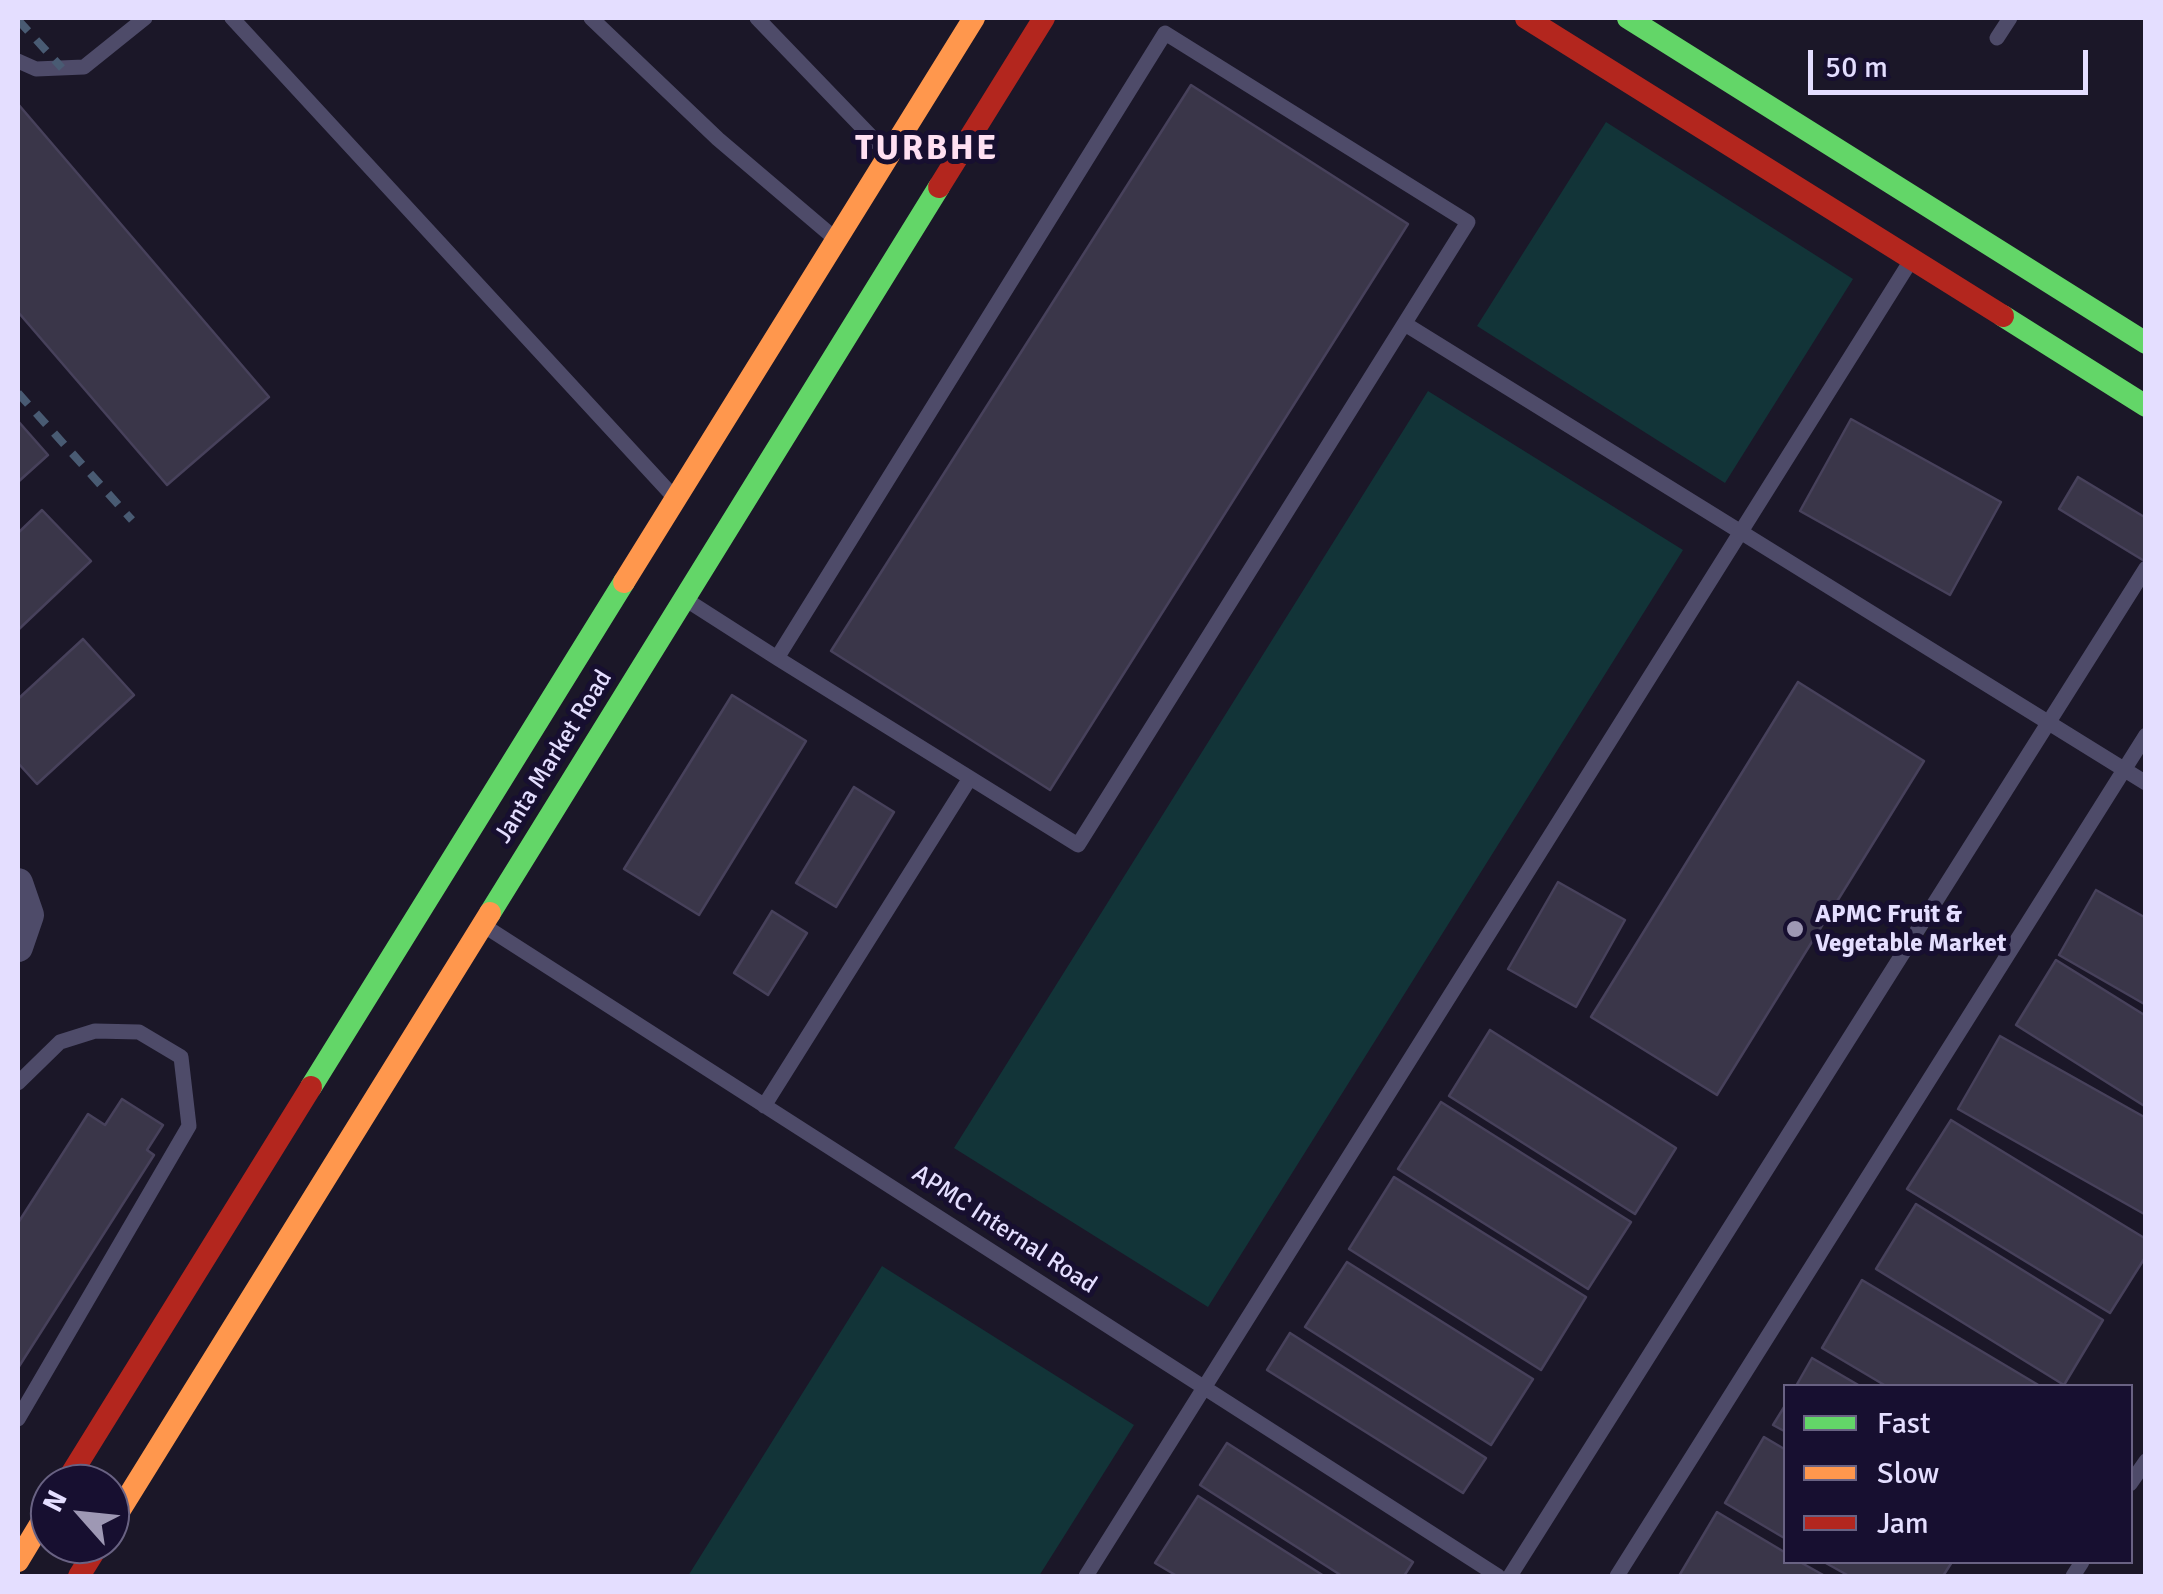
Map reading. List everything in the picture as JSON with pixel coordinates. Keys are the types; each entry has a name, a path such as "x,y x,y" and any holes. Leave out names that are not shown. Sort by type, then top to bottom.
{"main road":[{"name":"Janta Market Road","path":"77,1464 974,18"},
{"name":"Janta Market Road","path":"130,1494 1044,18"},
{"path":"1526,18 2146,406"},
{"path":"1628,18 2146,343"}],"street":[{"path":"18,883 29,915 18,947"}],"lane":[{"path":"18,61 36,70 84,67 145,18"},
{"path":"232,18 676,499"},
{"path":"590,18 718,139 836,240"},
{"path":"757,18 888,155"},
{"path":"1997,38 2010,18"},
{"path":"684,598 778,658 1078,845 1468,222 1165,33 778,658"},
{"path":"1086,1576 1912,260"},
{"path":"1404,324 2146,784"},
{"path":"1510,1576 2146,568"},
{"path":"1618,1576 2146,735"},
{"path":"764,1106 970,778"},
{"name":"APMC Internal Road","path":"482,925 1498,1576"},
{"path":"18,1083 60,1042 94,1031 139,1032 180,1057 188,1126 18,1419"}],"green space":[{"path":"1606,122 1853,279 1725,483 1477,326"},
{"path":"1428,391 1683,550 1208,1307 954,1148"},
{"path":"882,1266 1134,1425 1039,1576 688,1576"}],"building":[{"path":"1191,85 1408,224 1050,790 831,651"},
{"path":"18,104 269,397 167,485 18,312"},
{"path":"1851,419 2001,502 1950,595 1800,511"},
{"path":"18,421 48,455 18,482"},
{"path":"2078,477 2146,518 2146,562 2059,509"},
{"path":"42,510 91,561 18,630 18,533"},
{"path":"83,639 134,695 37,784 18,763 18,699"},
{"path":"1798,682 1924,761 1717,1095 1591,1017"},
{"path":"732,695 806,741 699,915 624,869"},
{"path":"854,787 894,812 836,907 796,883"},
{"path":"1558,882 1625,920 1576,1007 1508,969"},
{"path":"2096,890 2146,918 2146,1005 2059,955"},
{"path":"772,911 807,933 768,995 734,973"},
{"path":"2056,960 2146,1016 2146,1107 2016,1025"},
{"path":"1490,1030 1676,1148 1635,1214 1449,1096"},
{"path":"2000,1036 2146,1118 2146,1215 1958,1109"},
{"path":"122,1099 163,1125 147,1150 154,1155 18,1368 18,1223 88,1114 105,1125"},
{"path":"1441,1102 1631,1222 1588,1289 1398,1169"},
{"path":"1951,1120 2146,1239 2146,1256 2110,1313 1907,1189"},
{"path":"1394,1177 1586,1297 1541,1370 1349,1249"},
{"path":"1916,1204 2103,1320 2062,1384 1876,1269"},
{"path":"1347,1262 1533,1379 1491,1445 1305,1327"},
{"path":"1862,1280 2037,1384 1883,1384 1822,1348"},
{"path":"1290,1333 1486,1458 1463,1493 1267,1370"},
{"path":"1812,1358 1857,1384 1797,1384"},
{"path":"1783,1409 1783,1430 1773,1425"},
{"path":"1764,1437 1783,1448 1783,1537 1725,1503"},
{"path":"1227,1443 1413,1562 1404,1576 1342,1576 1200,1485"},
{"path":"1198,1496 1324,1576 1177,1576 1155,1563"},
{"path":"1717,1512 1783,1551 1783,1564 1804,1564 1825,1576 1679,1576"},
{"path":"1828,1564 1951,1564 1943,1576 1849,1576"}],"railway":[{"path":"18,20 62,68"},
{"path":"18,393 132,520"}],"traffic: fast":[{"path":"1628,18 2146,343"},
{"path":"490,913 939,187"},
{"path":"2003,316 2146,406"},
{"path":"311,1087 624,582"}],"traffic: slow":[{"path":"624,582 974,18"},
{"path":"130,1494 490,913"},
{"path":"18,1561 30,1541"}],"traffic: jam":[{"path":"939,187 1044,18"},
{"path":"1526,18 2003,316"},
{"path":"77,1464 311,1087"},
{"path":"79,1576 86,1564"}],"place":[{"name":"APMC Fruit & Vegetable Market","path":"1795,929"}],"district":[{"name":"TURBHE","path":"927,150"}]}
